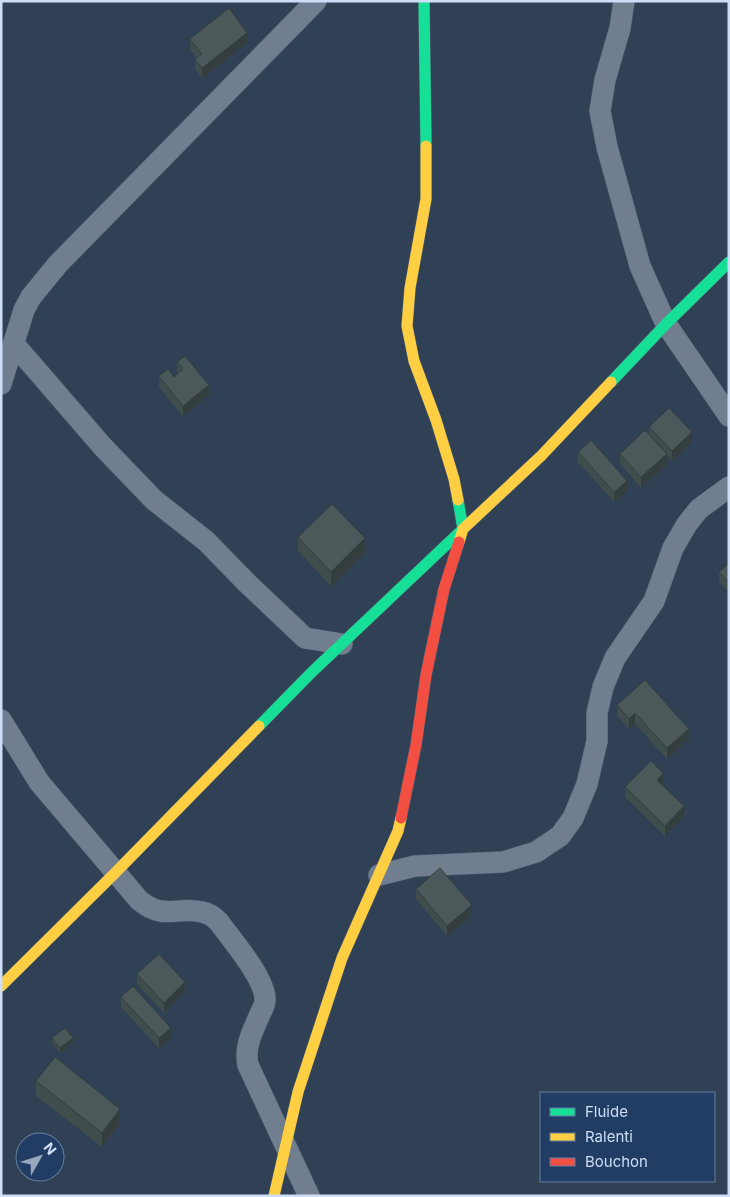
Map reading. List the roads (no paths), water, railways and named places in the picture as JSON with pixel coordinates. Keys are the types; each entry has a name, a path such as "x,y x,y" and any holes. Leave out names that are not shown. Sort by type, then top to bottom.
{"street":[{"path":"1,384 24,310 31,297 58,264 316,1"},
{"path":"274,1196 298,1092 342,958 398,831 416,746 426,675 444,589 463,529 454,479 436,420 414,361 407,326 410,288 426,199 424,1"},
{"path":"624,1 620,28 605,80 600,111 607,147 640,266 666,324 729,416"},
{"path":"1,986 116,873 312,672 541,456 666,324 729,262"},
{"path":"14,344 103,447 154,500 206,541 305,638 342,644"},
{"path":"379,875 415,866 503,862 536,852 560,836 573,818 587,784 597,741 597,713 603,687 615,658 654,601 673,548 687,524 699,509 729,487"},
{"path":"305,638 312,672"},
{"path":"1,720 39,782 139,900 149,909 163,912 202,911 210,915 219,922 260,979 265,991 265,1002 247,1045 248,1065 308,1196"}]}
